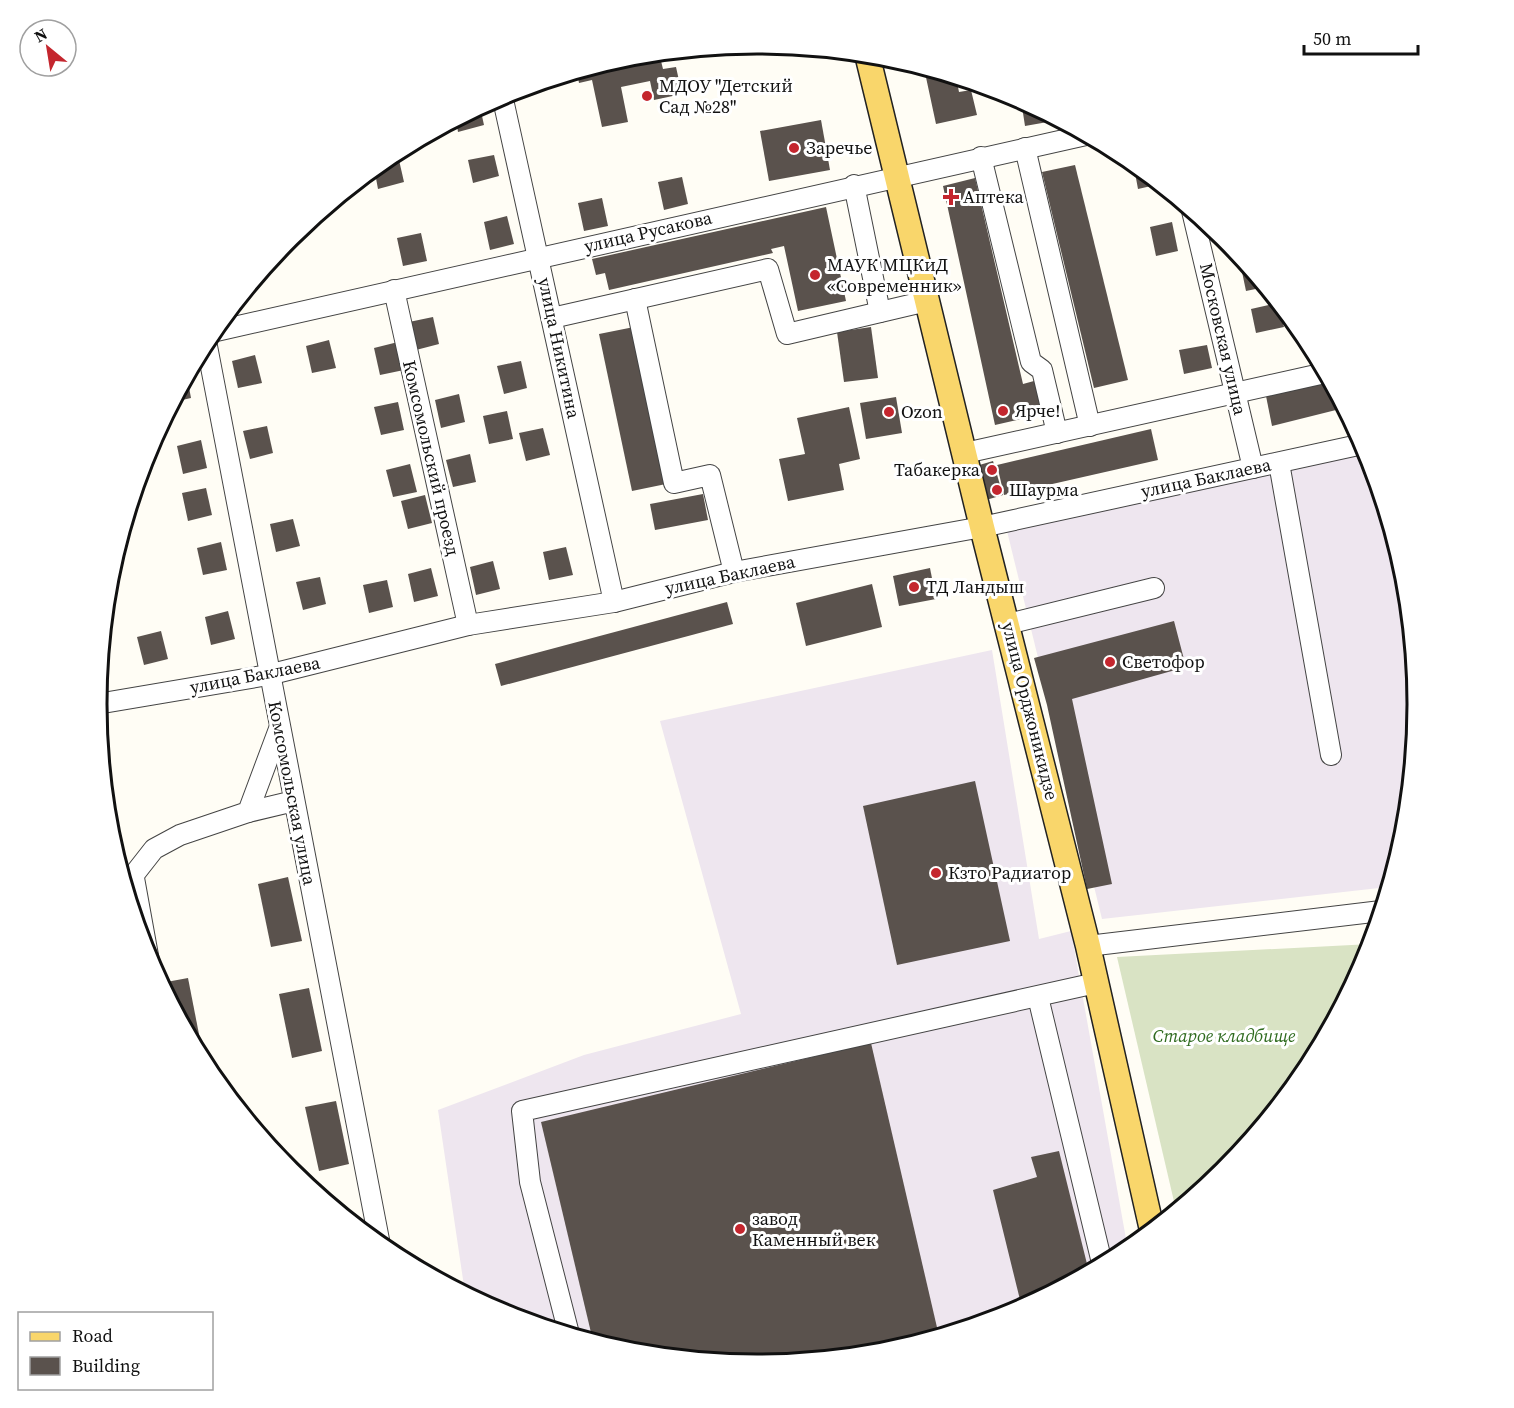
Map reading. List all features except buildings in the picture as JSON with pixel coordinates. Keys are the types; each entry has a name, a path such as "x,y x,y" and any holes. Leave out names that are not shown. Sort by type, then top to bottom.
{"main road":[{"name":"улица Орджоникидзе","path":"869,64 982,527 1088,946 1150,1222"}],"street":[{"name":"улица Никитина","path":"504,105 614,602"},
{"name":"улица Русакова","path":"227,329 539,256 1075,137"},
{"path":"1025,148 1090,426"},
{"path":"981,157 1031,362 1042,369 1057,433"},
{"path":"854,185 880,312"},
{"name":"Московская улица","path":"1195,223 1252,468"},
{"path":"552,318 768,269 787,334 927,301"},
{"name":"Комсомольский проезд","path":"394,290 468,625"},
{"path":"635,299 674,483 710,475 734,572"},
{"name":"Комсомольская улица","path":"209,356 268,675 377,1231"},
{"path":"965,453 1317,375"},
{"name":"улица Баклаева","path":"107,702 268,675 468,625 614,602 734,572 982,527 1354,446"},
{"path":"1279,462 1330,755"},
{"path":"1008,624 1154,588"},
{"path":"248,812 279,729"},
{"path":"131,880 154,849 180,835 248,812 294,801"},
{"path":"1088,946 1373,912"},
{"path":"567,1326 530,1182 522,1111 1096,983"},
{"path":"1038,997 1100,1255"}],"shaded area":[{"path":"1358,454 1373,495 1395,577 1406,661 1406,747 1395,831 1380,888 1102,919 1006,527"},
{"path":"992,650 1039,939 1071,931 1126,1239 1082,1267 1044,1287 966,1320 884,1342 800,1353 714,1353 630,1342 548,1320 508,1305 464,1284 438,1110 584,1055 741,1014 660,721"}],"green space":[{"name":"Старое кладбище","path":"1361,945 1320,1029 1273,1100 1217,1164 1174,1203 1117,957"}],"place":[{"name":"МДОУ \"Детский Сад №28\"","path":"647,96"},
{"name":"Заречье","path":"794,148"},
{"name":"Аптека","path":"951,197"},
{"name":"МАУК МЦКиД «Современник»","path":"815,275"},
{"name":"Ярче!","path":"1003,411"},
{"name":"Ozon","path":"889,412"},
{"name":"Табакерка","path":"992,470"},
{"name":"Шаурма","path":"997,490"},
{"name":"ТД Ландыш","path":"914,587"},
{"name":"Светофор","path":"1110,662"},
{"name":"Кзто Радиатор","path":"936,873"},
{"name":"завод Каменный век","path":"740,1229"}]}
